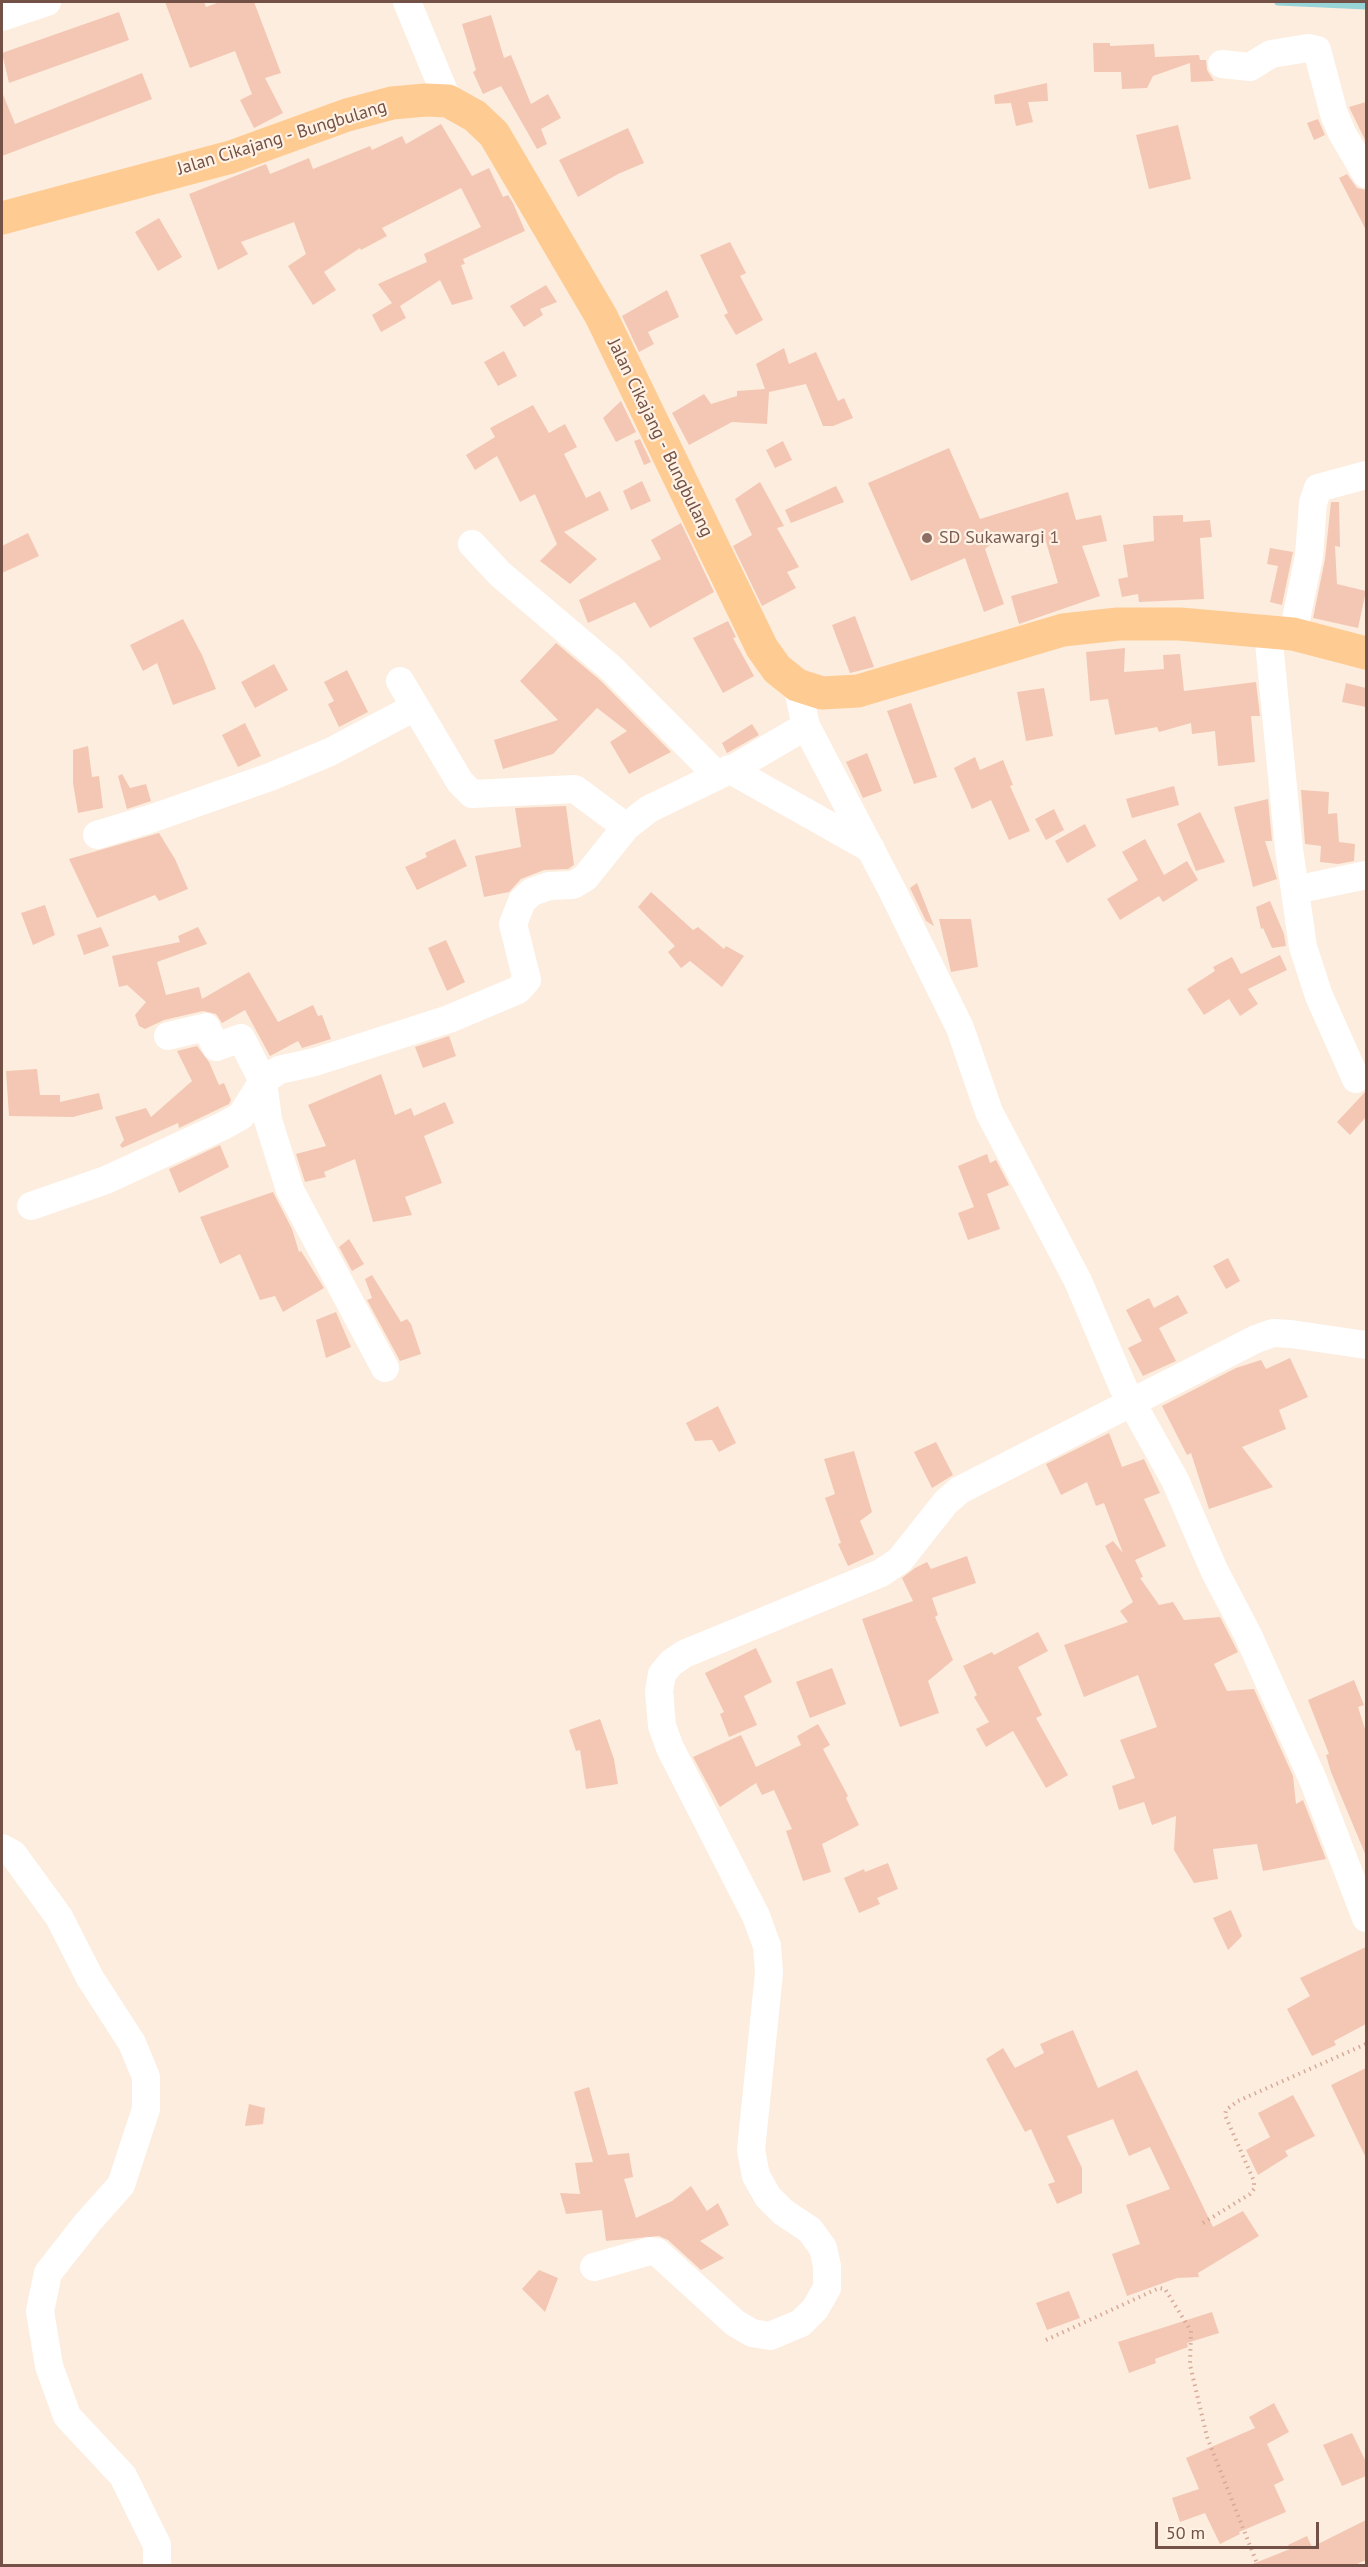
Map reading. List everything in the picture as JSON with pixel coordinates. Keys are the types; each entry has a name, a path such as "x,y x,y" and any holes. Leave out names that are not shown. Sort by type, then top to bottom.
{"main road":[{"name":"Jalan Cikajang - Bungbulang","path":"2,218 231,157 347,116 393,104 426,100 448,101 475,116 494,134 601,316 762,648 777,669 797,685 822,693 858,691 1063,630 1118,624 1180,624 1280,633 1366,653"}],"street":[{"path":"2,17 47,2"},
{"path":"407,2 448,101"},
{"path":"1222,64 1250,67 1270,54 1308,48 1317,50 1334,114 1342,134 1366,174"},
{"path":"1356,1080 1310,972 1303,948 1295,890 1280,633 1309,556 1313,502 1318,488 1366,475"},
{"path":"472,544 500,574 612,669 723,772 871,849"},
{"path":"400,681 460,782 472,794 575,789 626,827"},
{"path":"797,685 806,726 871,849 960,1028 988,1112 1078,1281 1132,1402 1175,1480 1214,1570 1248,1635 1314,1782 1366,1918"},
{"path":"97,835 270,777 330,752 416,707"},
{"path":"31,1206 106,1180 223,1126 241,1116 263,1081 279,1070 315,1062 449,1019 518,990 527,980 513,924 522,901 532,892 549,886 573,885 585,878 626,827 649,809 723,772 806,726"},
{"path":"1295,890 1366,875"},
{"path":"168,1036 206,1027 216,1047 241,1038 263,1081 268,1119 290,1190 385,1368"},
{"path":"594,2267 650,2251 657,2252 735,2323 752,2333 770,2336 801,2323 815,2309 827,2288 827,2266 823,2248 810,2230 783,2212 768,2197 756,2176 751,2150 769,1973 766,1946 756,1916 670,1748 662,1726 658,1691 662,1674 670,1663 684,1654 881,1573 900,1560 946,1502 960,1490 1256,1339 1273,1333 1366,1345"},
{"path":"2,1848 13,1854 59,1917 90,1977 132,2043 146,2077 146,2109 121,2186 88,2222 48,2273 40,2311 49,2366 67,2416 123,2476 157,2545 157,2565"}],"path":[{"path":"1203,2223 1250,2194 1254,2189 1254,2181 1225,2115 1226,2109 1238,2101 1366,2044"},
{"path":"1046,2340 1159,2288 1165,2289 1191,2331 1190,2365 1207,2437 1258,2565"}],"building":[{"path":"165,2 204,2 206,7 220,2 254,2 281,73 265,78 283,113 254,128 240,100 252,94 235,51 190,68"},
{"path":"119,12 129,40 9,83 2,53"},
{"path":"491,15 504,58 511,55 531,104 548,94 561,118 541,129 547,144 537,149 501,86 483,94 473,72 476,70 462,24"},
{"path":"1093,43 1110,43 1110,46 1154,44 1155,57 1199,55 1200,60 1206,60 1207,70 1214,81 1191,82 1190,63 1153,76 1147,88 1122,89 1121,72 1094,72"},
{"path":"142,73 152,99 2,156 2,92 15,124"},
{"path":"1047,83 1048,101 1028,102 1033,122 1016,126 1011,103 995,104 994,95"},
{"path":"1366,102 1366,142 1349,107"},
{"path":"1318,119 1325,135 1314,140 1307,123"},
{"path":"441,124 472,176 489,168 503,197 508,195 513,203 525,231 463,259 465,264 461,265 473,299 452,305 440,280 400,306 406,318 381,332 372,315 392,303 378,284 427,262 424,254 481,227 461,188 382,228 387,236 361,250 360,248 324,272 336,290 313,305 288,266 306,254 294,222 241,242 248,254 218,270 189,194 266,164 270,174 309,158 313,169 370,146 372,150 402,136 406,144"},
{"path":"1178,125 1191,179 1149,189 1136,135"},
{"path":"628,128 644,163 618,174 578,197 559,160"},
{"path":"1347,174 1357,188 1366,190 1366,230 1339,178"},
{"path":"159,218 182,257 158,271 135,232"},
{"path":"730,242 746,273 740,276 763,320 736,335 724,315 728,313 700,255"},
{"path":"546,285 557,302 540,309 543,315 524,327 510,306"},
{"path":"667,290 679,317 648,332 654,344 639,352 622,316"},
{"path":"784,348 789,364 816,352 838,401 844,398 853,418 833,426 823,426 806,384 769,392 767,424 732,422 689,445 672,413 704,394 711,404 737,396 737,391 765,389 756,364"},
{"path":"504,351 517,376 498,386 484,362"},
{"path":"621,401 636,432 616,442 603,418"},
{"path":"533,405 549,433 565,424 577,447 564,454 586,498 600,491 609,510 564,532 597,559 570,584 540,561 557,544 535,494 520,502 497,456 475,470 466,455 495,437 490,428"},
{"path":"640,439 651,462 644,465 634,441"},
{"path":"783,441 792,460 775,468 766,450"},
{"path":"949,448 980,519 1068,492 1076,520 1101,515 1107,541 1082,546 1100,596 1019,624 1011,596 1058,583 1042,528 991,544 985,549 1004,604 984,612 965,558 911,581 868,483"},
{"path":"642,481 651,501 631,510 623,491"},
{"path":"760,482 784,526 777,528 799,567 787,572 796,588 762,606 733,546 752,535 735,499"},
{"path":"836,486 844,502 791,523 785,510"},
{"path":"1331,502 1339,502 1340,547 1335,546 1337,584 1366,591 1358,628 1313,618 1325,559"},
{"path":"1183,515 1183,522 1210,520 1212,537 1200,538 1204,599 1139,602 1138,594 1122,597 1118,579 1128,577 1123,545 1154,541 1153,516"},
{"path":"681,523 714,592 650,628 635,602 588,623 579,600 661,559 651,540"},
{"path":"28,533 39,556 2,573 2,546"},
{"path":"1270,548 1293,552 1282,605 1270,602 1278,566 1267,564"},
{"path":"855,616 874,667 850,673 832,625"},
{"path":"183,619 202,655 216,689 173,705 157,663 143,671 130,645"},
{"path":"728,621 736,637 733,638 754,676 723,693 693,638"},
{"path":"556,643 601,681 671,752 629,774 610,742 627,731 597,708 553,754 503,769 494,740 558,720 520,681"},
{"path":"1125,648 1124,672 1164,669 1163,655 1180,654 1184,691 1256,682 1260,716 1251,716 1255,762 1218,766 1215,731 1192,734 1191,723 1159,732 1157,727 1115,735 1108,699 1090,701 1086,652"},
{"path":"274,664 288,690 255,708 241,682"},
{"path":"347,670 368,712 339,727 328,704 334,701 324,682"},
{"path":"1346,683 1366,688 1366,707 1342,702"},
{"path":"1044,688 1053,736 1026,741 1017,692"},
{"path":"911,703 937,777 914,784 887,711"},
{"path":"245,723 261,756 238,767 222,735"},
{"path":"752,724 759,735 727,753 722,743"},
{"path":"88,746 92,777 99,776 103,808 78,813 73,783 73,750"},
{"path":"867,753 882,791 863,798 846,762"},
{"path":"975,757 980,770 1003,760 1013,785 1010,786 1030,831 1009,840 991,800 972,809 954,768"},
{"path":"122,774 130,788 146,784 151,801 127,809 118,776"},
{"path":"1174,786 1179,805 1132,818 1126,799"},
{"path":"1301,790 1329,792 1328,814 1337,813 1339,842 1355,844 1354,861 1338,864 1320,862 1321,846 1305,844"},
{"path":"1268,799 1272,841 1265,841 1277,879 1253,887 1234,807"},
{"path":"566,806 574,865 568,869 544,870 521,879 509,892 484,897 475,856 521,847 515,808"},
{"path":"1054,809 1064,830 1046,840 1035,819"},
{"path":"1200,812 1225,862 1196,871 1177,824"},
{"path":"1085,824 1096,846 1067,863 1055,841"},
{"path":"159,833 175,859 188,889 159,901 155,895 97,918 69,859"},
{"path":"455,839 467,866 417,890 405,867 427,857 425,853"},
{"path":"1145,839 1164,875 1187,861 1198,880 1163,902 1159,896 1120,920 1107,899 1138,880 1122,852"},
{"path":"917,883 934,926 926,921 910,888"},
{"path":"651,892 693,930 698,927 724,949 726,946 744,956 722,987 690,961 681,968 668,952 675,946 638,907"},
{"path":"1270,901 1284,934 1286,946 1272,948 1263,928 1261,929 1256,907"},
{"path":"45,905 55,935 33,945 21,913"},
{"path":"939,919 971,919 978,967 951,972"},
{"path":"101,927 109,946 84,955 77,935"},
{"path":"198,927 207,944 157,962 166,995 199,987 202,999 249,972 278,1022 313,1005 318,1016 322,1015 331,1039 302,1048 298,1041 270,1056 245,1010 222,1023 216,1014 203,1011 164,1020 145,1029 139,1026 135,1015 146,1002 127,985 119,987 112,956 180,942 178,936"},
{"path":"446,940 465,982 447,991 428,948"},
{"path":"1280,955 1287,970 1248,989 1258,1004 1240,1016 1229,999 1204,1015 1187,989 1215,971 1213,967 1232,957 1241,974"},
{"path":"449,1036 456,1056 423,1068 415,1047"},
{"path":"197,1046 209,1062 219,1085 224,1083 231,1100 229,1104 179,1128 178,1123 122,1148 120,1145 124,1140 115,1117 146,1108 151,1117 192,1081 177,1051"},
{"path":"37,1069 40,1095 60,1095 60,1102 99,1093 103,1109 73,1117 9,1116 6,1071"},
{"path":"381,1074 395,1115 411,1108 414,1116 445,1102 454,1123 424,1136 442,1183 405,1197 412,1215 373,1222 355,1159 324,1172 326,1177 305,1182 296,1154 326,1146 308,1105"},
{"path":"1366,1091 1366,1117 1350,1135 1337,1122"},
{"path":"220,1145 229,1167 179,1193 169,1169"},
{"path":"987,1154 990,1163 996,1160 1009,1185 987,1194 1000,1229 968,1240 958,1213 974,1207 958,1166"},
{"path":"273,1192 292,1229 299,1252 301,1251 324,1288 283,1312 275,1296 260,1300 240,1254 220,1264 200,1217"},
{"path":"349,1239 364,1264 352,1271 339,1247"},
{"path":"1228,1258 1240,1281 1226,1289 1213,1266"},
{"path":"372,1275 401,1322 407,1319 411,1324 421,1354 400,1361 367,1300 372,1298 365,1279"},
{"path":"1178,1295 1188,1313 1159,1328 1176,1361 1143,1376 1128,1348 1142,1341 1126,1310 1149,1298 1154,1308"},
{"path":"336,1312 351,1347 326,1358 316,1320"},
{"path":"1290,1358 1308,1397 1279,1410 1286,1429 1242,1447 1273,1487 1209,1509 1191,1453 1187,1455 1162,1406 1236,1368 1261,1360 1266,1369"},
{"path":"718,1406 736,1443 719,1452 712,1440 695,1441 686,1423"},
{"path":"1109,1433 1122,1467 1144,1459 1160,1493 1144,1499 1166,1546 1135,1560 1143,1577 1140,1578 1159,1605 1173,1602 1184,1620 1220,1617 1238,1652 1214,1664 1227,1691 1254,1689 1293,1776 1296,1804 1303,1800 1326,1859 1263,1871 1257,1844 1213,1849 1218,1879 1194,1883 1174,1850 1176,1816 1152,1825 1144,1802 1119,1810 1112,1786 1135,1778 1120,1740 1157,1727 1138,1675 1084,1697 1064,1645 1128,1622 1120,1611 1133,1602 1105,1546 1113,1541 1123,1553 1104,1503 1096,1506 1087,1482 1061,1495 1046,1464"},
{"path":"936,1442 953,1475 932,1488 914,1452"},
{"path":"854,1451 872,1512 860,1521 874,1554 848,1566 838,1544 841,1543 825,1498 835,1494 824,1459"},
{"path":"967,1556 976,1583 932,1598 938,1615 935,1617 953,1660 928,1681 939,1713 900,1727 862,1619 913,1601 902,1578 915,1568 927,1562 931,1569"},
{"path":"1038,1632 1048,1651 1018,1667 1042,1715 1036,1718 1068,1775 1046,1788 1013,1731 986,1747 976,1729 989,1722 974,1697 977,1695 963,1666 992,1652 994,1655"},
{"path":"756,1648 772,1682 744,1696 757,1725 729,1737 720,1714 724,1712 705,1673"},
{"path":"832,1668 846,1704 810,1718 796,1682"},
{"path":"1354,1680 1364,1705 1358,1707 1366,1732 1366,1856 1331,1772 1326,1755 1329,1754 1308,1700"},
{"path":"600,1719 614,1759 618,1784 586,1789 580,1750 576,1751 569,1730"},
{"path":"818,1724 830,1745 823,1749 848,1796 846,1798 859,1825 822,1844 831,1872 803,1881 786,1831 792,1829 774,1790 762,1795 756,1783 720,1807 693,1757 741,1735 756,1767 801,1745 797,1736"},
{"path":"888,1863 898,1889 877,1898 880,1904 859,1913 844,1878 864,1869 865,1872"},
{"path":"1231,1910 1242,1936 1228,1950 1213,1918"},
{"path":"1366,1947 1366,2024 1334,2041 1336,2045 1312,2056 1287,2009 1310,1996 1300,1978"},
{"path":"1073,2030 1098,2088 1137,2070 1213,2227 1243,2211 1259,2236 1198,2273 1199,2277 1177,2278 1127,2296 1112,2254 1140,2244 1126,2205 1170,2189 1150,2147 1129,2156 1113,2119 1067,2136 1082,2168 1082,2193 1057,2204 1048,2184 1055,2182 1031,2129 1025,2132 986,2059 1003,2048 1015,2068 1044,2053 1040,2044"},
{"path":"1366,2068 1366,2158 1331,2085"},
{"path":"589,2087 608,2155 629,2153 633,2177 624,2179 636,2218 672,2201 691,2186 707,2211 718,2203 729,2225 700,2241 724,2258 701,2270 668,2240 659,2236 606,2241 602,2210 566,2214 560,2193 580,2194 575,2163 593,2162 574,2092"},
{"path":"1293,2095 1315,2136 1285,2151 1288,2156 1258,2175 1246,2150 1270,2137 1258,2113"},
{"path":"249,2104 265,2108 263,2124 245,2126"},
{"path":"539,2270 558,2278 545,2312 522,2289"},
{"path":"1069,2291 1080,2318 1047,2330 1036,2303"},
{"path":"1212,2312 1219,2333 1187,2343 1188,2347 1155,2359 1156,2363 1129,2373 1118,2342"},
{"path":"1274,2403 1289,2432 1267,2444 1284,2480 1274,2485 1286,2512 1239,2532 1240,2534 1220,2544 1205,2513 1180,2522 1172,2498 1199,2489 1186,2458 1255,2428 1249,2417"},
{"path":"1352,2433 1366,2462 1366,2476 1342,2486 1323,2445"},
{"path":"1366,2520 1366,2560 1355,2565 1250,2565 1290,2549 1288,2545 1307,2536 1312,2547"}],"waterway":[{"path":"1278,2 1366,6"}],"place":[{"name":"SD Sukawargi 1","path":"927,538"}]}
